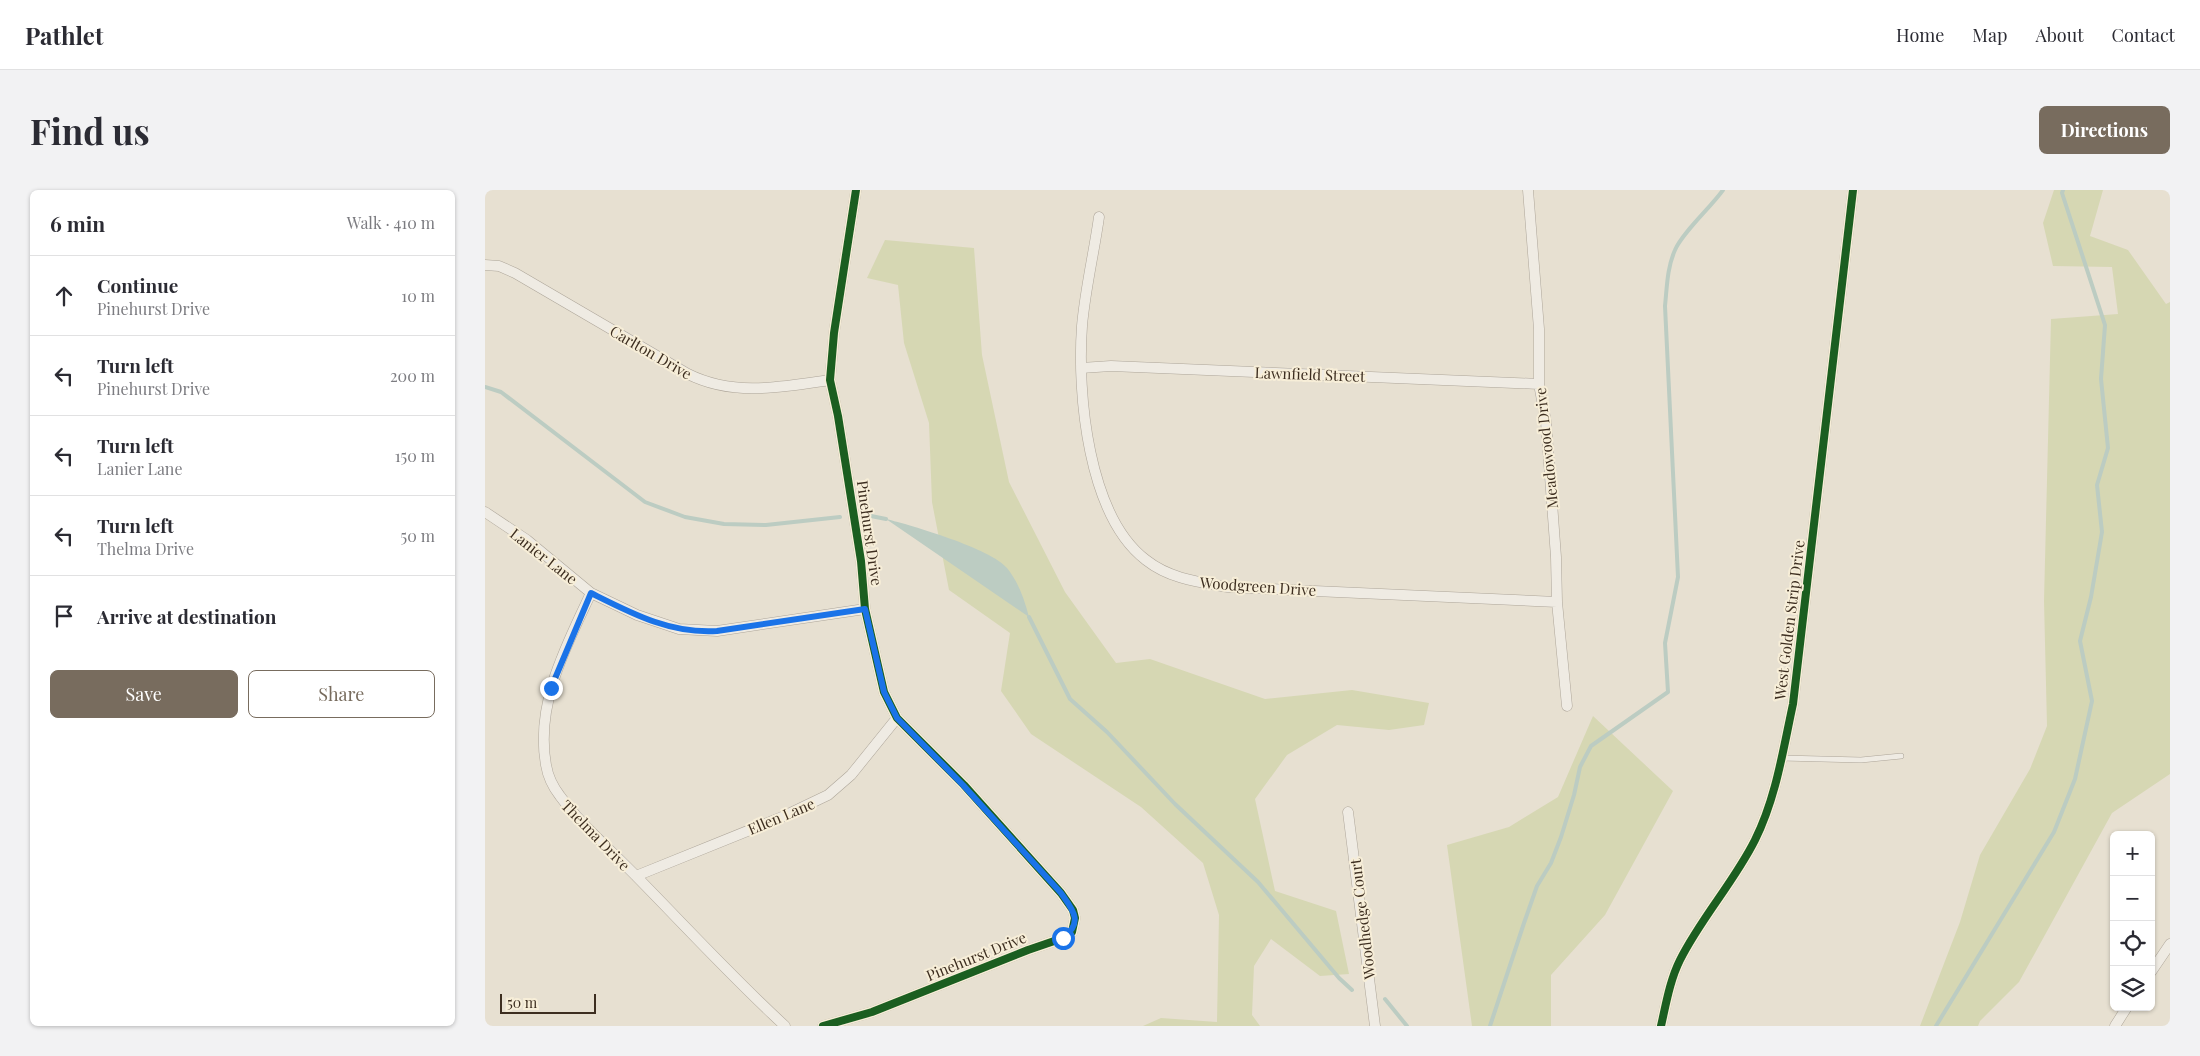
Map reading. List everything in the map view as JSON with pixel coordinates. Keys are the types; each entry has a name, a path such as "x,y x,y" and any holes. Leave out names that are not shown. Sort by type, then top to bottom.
{"street":[{"name":"Pinehurst Drive","path":"823,1026 872,1012 1063,938 1072,932 1075,926 1073,910 1061,893 963,785 897,718 884,692 865,609 860,553 839,416 831,380 834,333 856,190"},
{"name":"Meadowood Drive","path":"1528,190 1539,329 1539,384 1546,422 1556,557 1557,602 1567,706"},
{"name":"West Golden Strip Drive","path":"1661,1026 1671,987 1681,959 1741,866 1767,814 1782,758 1794,695 1853,190"},
{"name":"Woodgreen Drive","path":"1099,217 1082,325 1083,411 1106,507 1118,530 1130,547 1147,561 1164,571 1194,582 1228,586 1557,602"},
{"name":"Carlton Drive","path":"485,265 499,266 515,273 688,374 710,383 731,388 758,389 831,380"},
{"name":"Lawnfield Street","path":"1081,368 1111,366 1539,384"},
{"name":"Lanier Lane","path":"485,512 527,540 591,593 658,624 695,632 717,631 865,609"},
{"name":"Thelma Drive","path":"591,593 551,688 544,726 546,764 551,782 561,798 753,997 785,1026"},
{"name":"Ellen Lane","path":"636,876 782,817 828,795 851,775 897,718"},
{"name":"Woodhedge Court","path":"1348,812 1375,1026"},
{"path":"2155,966 2170,944"},
{"path":"2115,1026 2124,1011"}],"lane":[{"path":"1782,758 1861,760 1901,756"}],"green space":[{"path":"2054,190 2103,190 2090,236 2128,250 2166,304 2170,302 2170,774 2112,813 2019,982 1980,1021 1978,1026 1920,1026 1960,922 1980,855 2030,769 2047,726 2044,601 2051,319 2118,314 2112,267 2053,266 2043,223"},
{"path":"885,240 974,248 982,355 1009,482 1065,592 1116,663 1150,659 1265,699 1352,690 1429,703 1424,725 1389,730 1337,725 1287,755 1255,799 1275,891 1336,911 1349,974 1320,976 1271,939 1254,966 1252,1015 1260,1026 1143,1026 1161,1018 1217,1022 1219,915 1203,863 1141,807 1031,734 1001,691 1010,633 949,590 932,502 929,423 904,343 898,285 867,278"},
{"path":"1593,716 1673,791 1605,915 1551,975 1551,1026 1472,1026 1447,845 1509,827 1558,797"}],"shaded area":[{"path":"886,519 969,546 999,561 1015,579 1029,617"}],"waterway":[{"path":"1490,1026 1537,886 1551,863 1574,795 1580,767 1591,746 1668,692 1665,643 1678,577 1665,306 1667,285 1670,264 1679,243 1723,190"},
{"path":"1936,1026 2054,832 2075,779 2092,701 2080,641 2091,597 2102,532 2097,485 2108,448 2101,379 2105,325 2062,193 2063,190"},
{"path":"485,387 501,392 645,502 685,517 724,524 766,525 840,517"},
{"path":"871,516 886,519"},
{"path":"1029,617 1070,699 1107,732 1175,804 1258,882 1339,978 1352,990"},
{"path":"1385,999 1407,1026"}],"cycle path":[{"path":"823,1026 872,1012 1063,938 1072,932 1075,918 1073,910 1061,893 964,785 897,718 884,692 865,609 861,561 838,416 830,380 834,333 856,190"},
{"path":"1661,1026 1669,992 1680,960 1698,929 1747,855 1762,824 1774,791 1793,704 1853,190"}],"route":[{"path":"551,688 555,673 591,593 658,624 695,632 717,631 865,609 884,692 897,718 915,734 963,785 1061,893 1073,910 1075,918 1075,926 1072,932 1063,938"}]}
